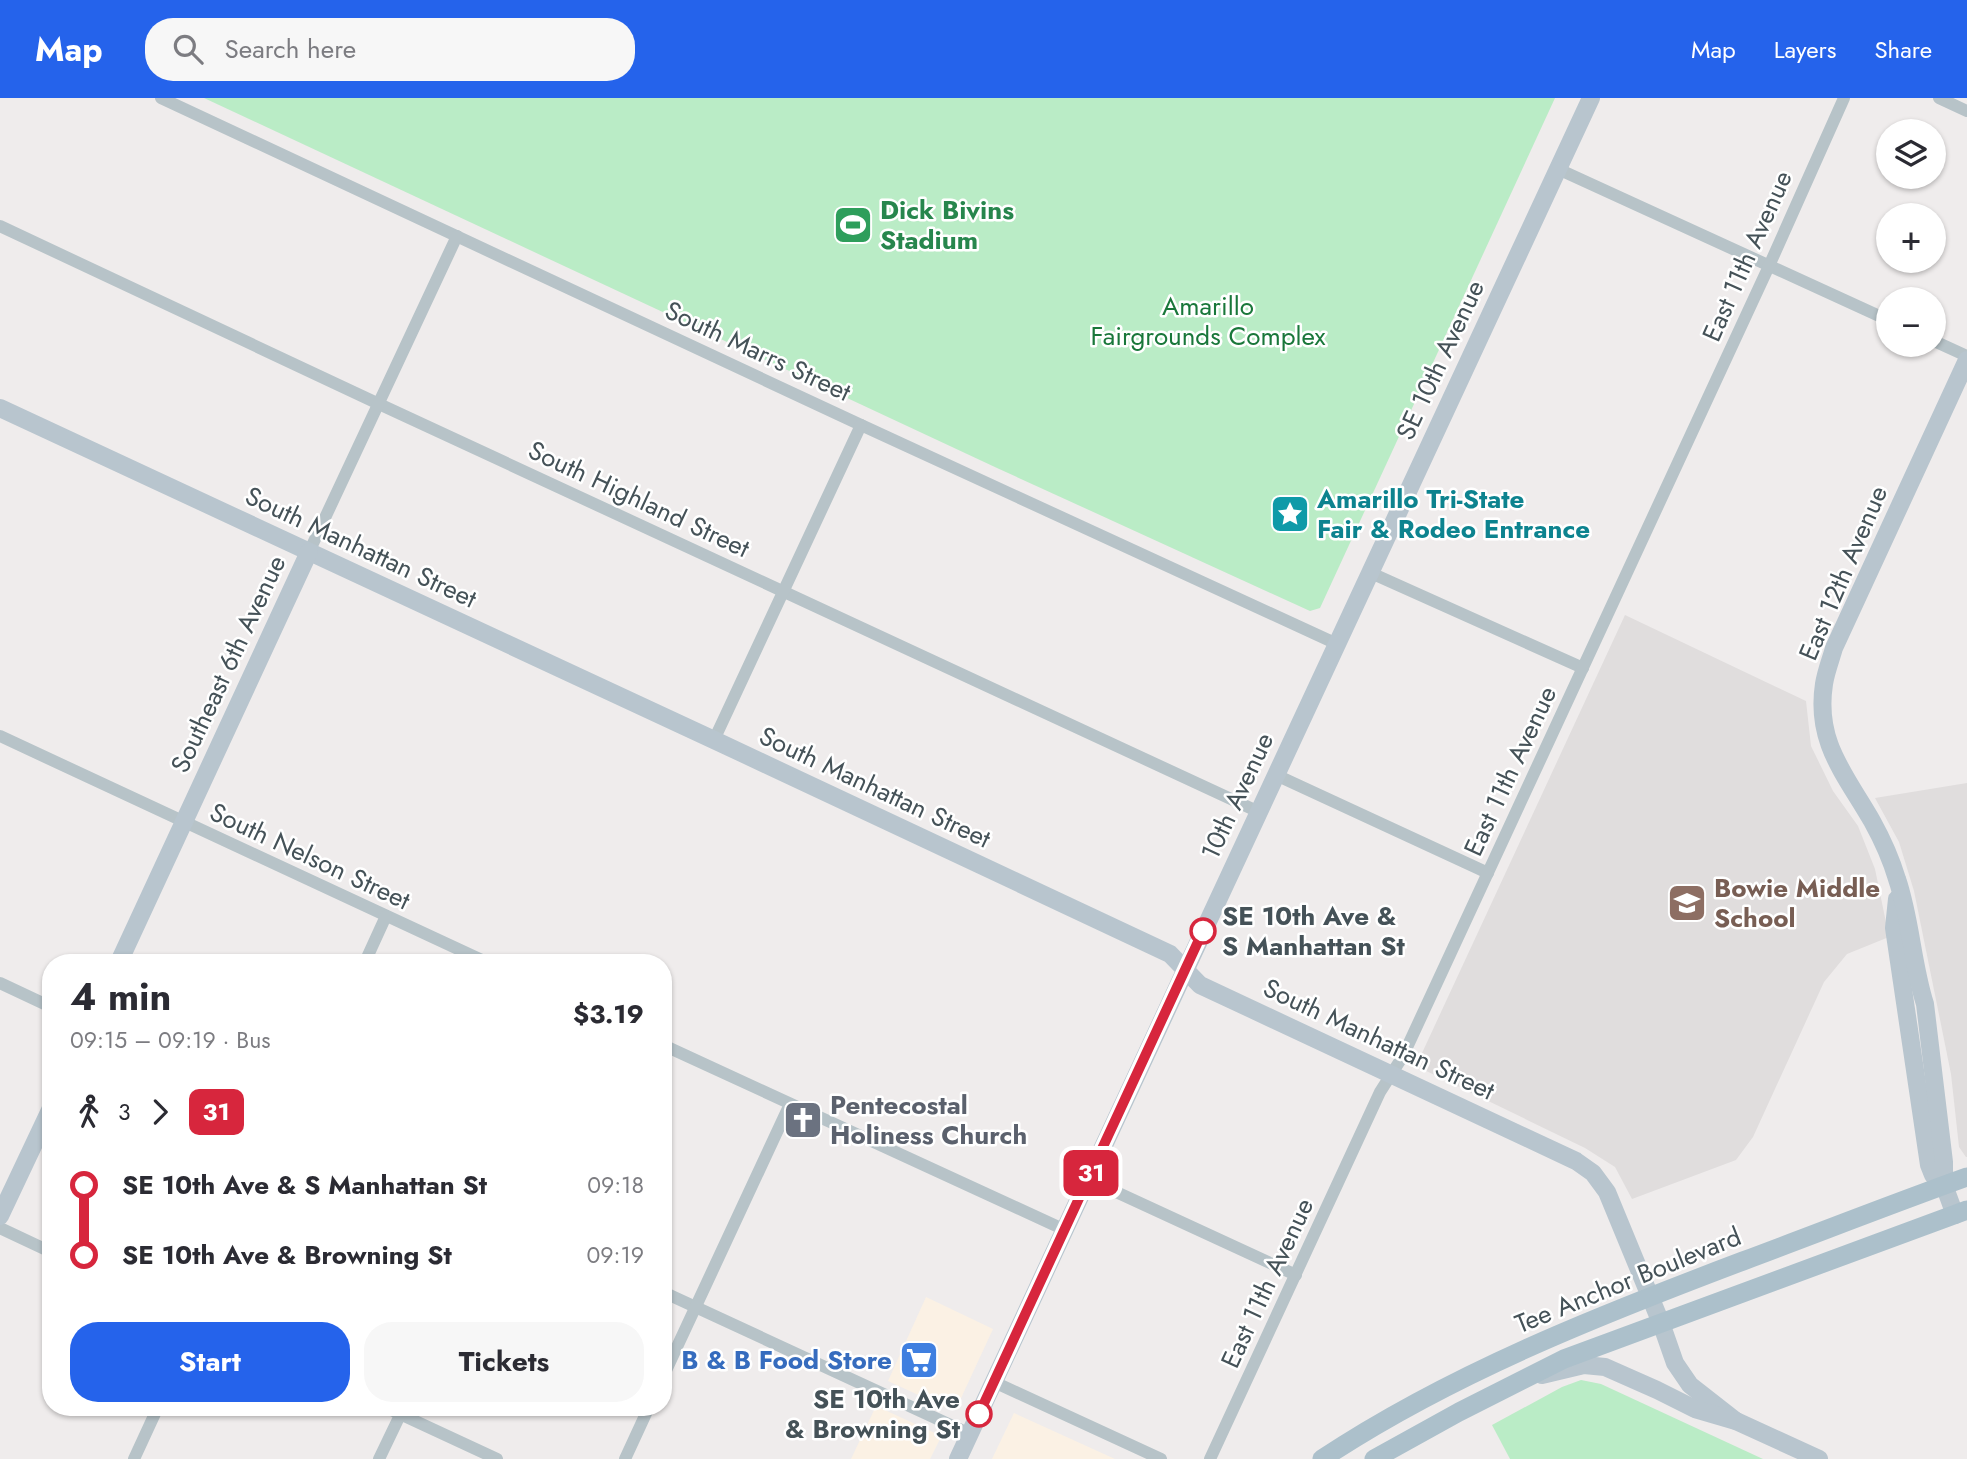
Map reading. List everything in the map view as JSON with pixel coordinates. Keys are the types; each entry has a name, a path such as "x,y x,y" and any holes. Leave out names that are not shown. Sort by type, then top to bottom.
{"main road":[{"name":"Tee Anchor Boulevard","path":"1322,1459 1422,1401 1504,1359 1650,1296 1967,1177"},
{"name":"Tee Anchor Boulevard","path":"1374,1459 1564,1359 1961,1212"}],"street":[{"name":"South Marrs Street","path":"161,98 1337,644"},
{"name":"SE 10th Avenue","path":"1337,644 1591,98"},
{"name":"East 11th Avenue","path":"1210,1459 1380,1092 1403,1056 1844,98"},
{"path":"1940,98 1967,111"},
{"path":"1558,169 1876,314"},
{"name":"South Highland Street","path":"0,226 1259,812"},
{"name":"Southeast 6th Avenue","path":"123,954 457,236"},
{"path":"1946,347 1967,358"},
{"name":"East 12th Avenue","path":"1944,1185 1933,1175 1929,1165 1922,1123 1894,928 1898,881 1872,821 1831,753 1824,727 1823,706 1824,683 1834,648 1967,358"},
{"name":"South Manhattan Street","path":"0,408 1170,954 1200,985 1576,1161 1593,1173 1607,1192 1675,1363 1690,1385 1736,1421"},
{"path":"714,740 861,425"},
{"path":"1371,573 1583,668"},
{"name":"10th Avenue","path":"958,1459 1337,644"},
{"name":"South Nelson Street","path":"0,736 469,954"},
{"path":"1276,775 1488,873"},
{"path":"369,954 386,916"},
{"path":"0,983 42,1003"},
{"path":"672,1049 1065,1230"},
{"path":"672,1358 790,1104"},
{"path":"0,1216 42,1127"},
{"path":"1088,1179 1296,1275"},
{"path":"1944,1185 1961,1212"},
{"path":"0,1228 42,1248"},
{"path":"672,1296 970,1434"},
{"path":"1531,1377 1584,1366 1605,1367 1695,1409 1736,1421 1819,1459"},
{"path":"994,1382 1161,1459"},
{"path":"134,1459 154,1416"},
{"path":"379,1459 399,1416"},
{"path":"414,1416 497,1459"},
{"path":"625,1459 645,1416"}],"shaded area":[{"name":"Bowie Middle School","path":"1625,615 1806,701 1811,746 1833,791 1858,826 1875,869 1889,937 1847,954 1824,982 1753,1137 1736,1160 1632,1199 1615,1167 1585,1148 1416,1066"},
{"path":"1967,783 1966,1157 1959,1147 1951,1074 1914,891 1899,842 1875,798"},
{"path":"926,1297 993,1329 956,1409 951,1410 888,1381"},
{"path":"876,1406 937,1434 940,1439 930,1459 851,1459"},
{"path":"1014,1413 1115,1459 992,1459"}],"green space":[{"name":"Amarillo Fairgrounds Complex","path":"204,98 1555,98 1320,608 1310,611"},
{"path":"1581,1380 1601,1384 1763,1459 1510,1459 1492,1425 1562,1387"}],"bus line":[{"name":"31","path":"979,1414 1203,931"}],"place":[{"name":"Dick Bivins Stadium","path":"853,225"},
{"name":"Amarillo Tri-State Fair & Rodeo Entrance","path":"1290,514"},
{"name":"Bowie Middle School","path":"1687,903"},
{"name":"SE 10th Ave & S Manhattan St","path":"1203,931"},
{"name":"Pentecostal Holiness Church","path":"803,1120"},
{"name":"B & B Food Store","path":"919,1360"},
{"name":"SE 10th Ave & Browning St","path":"979,1414"}]}
